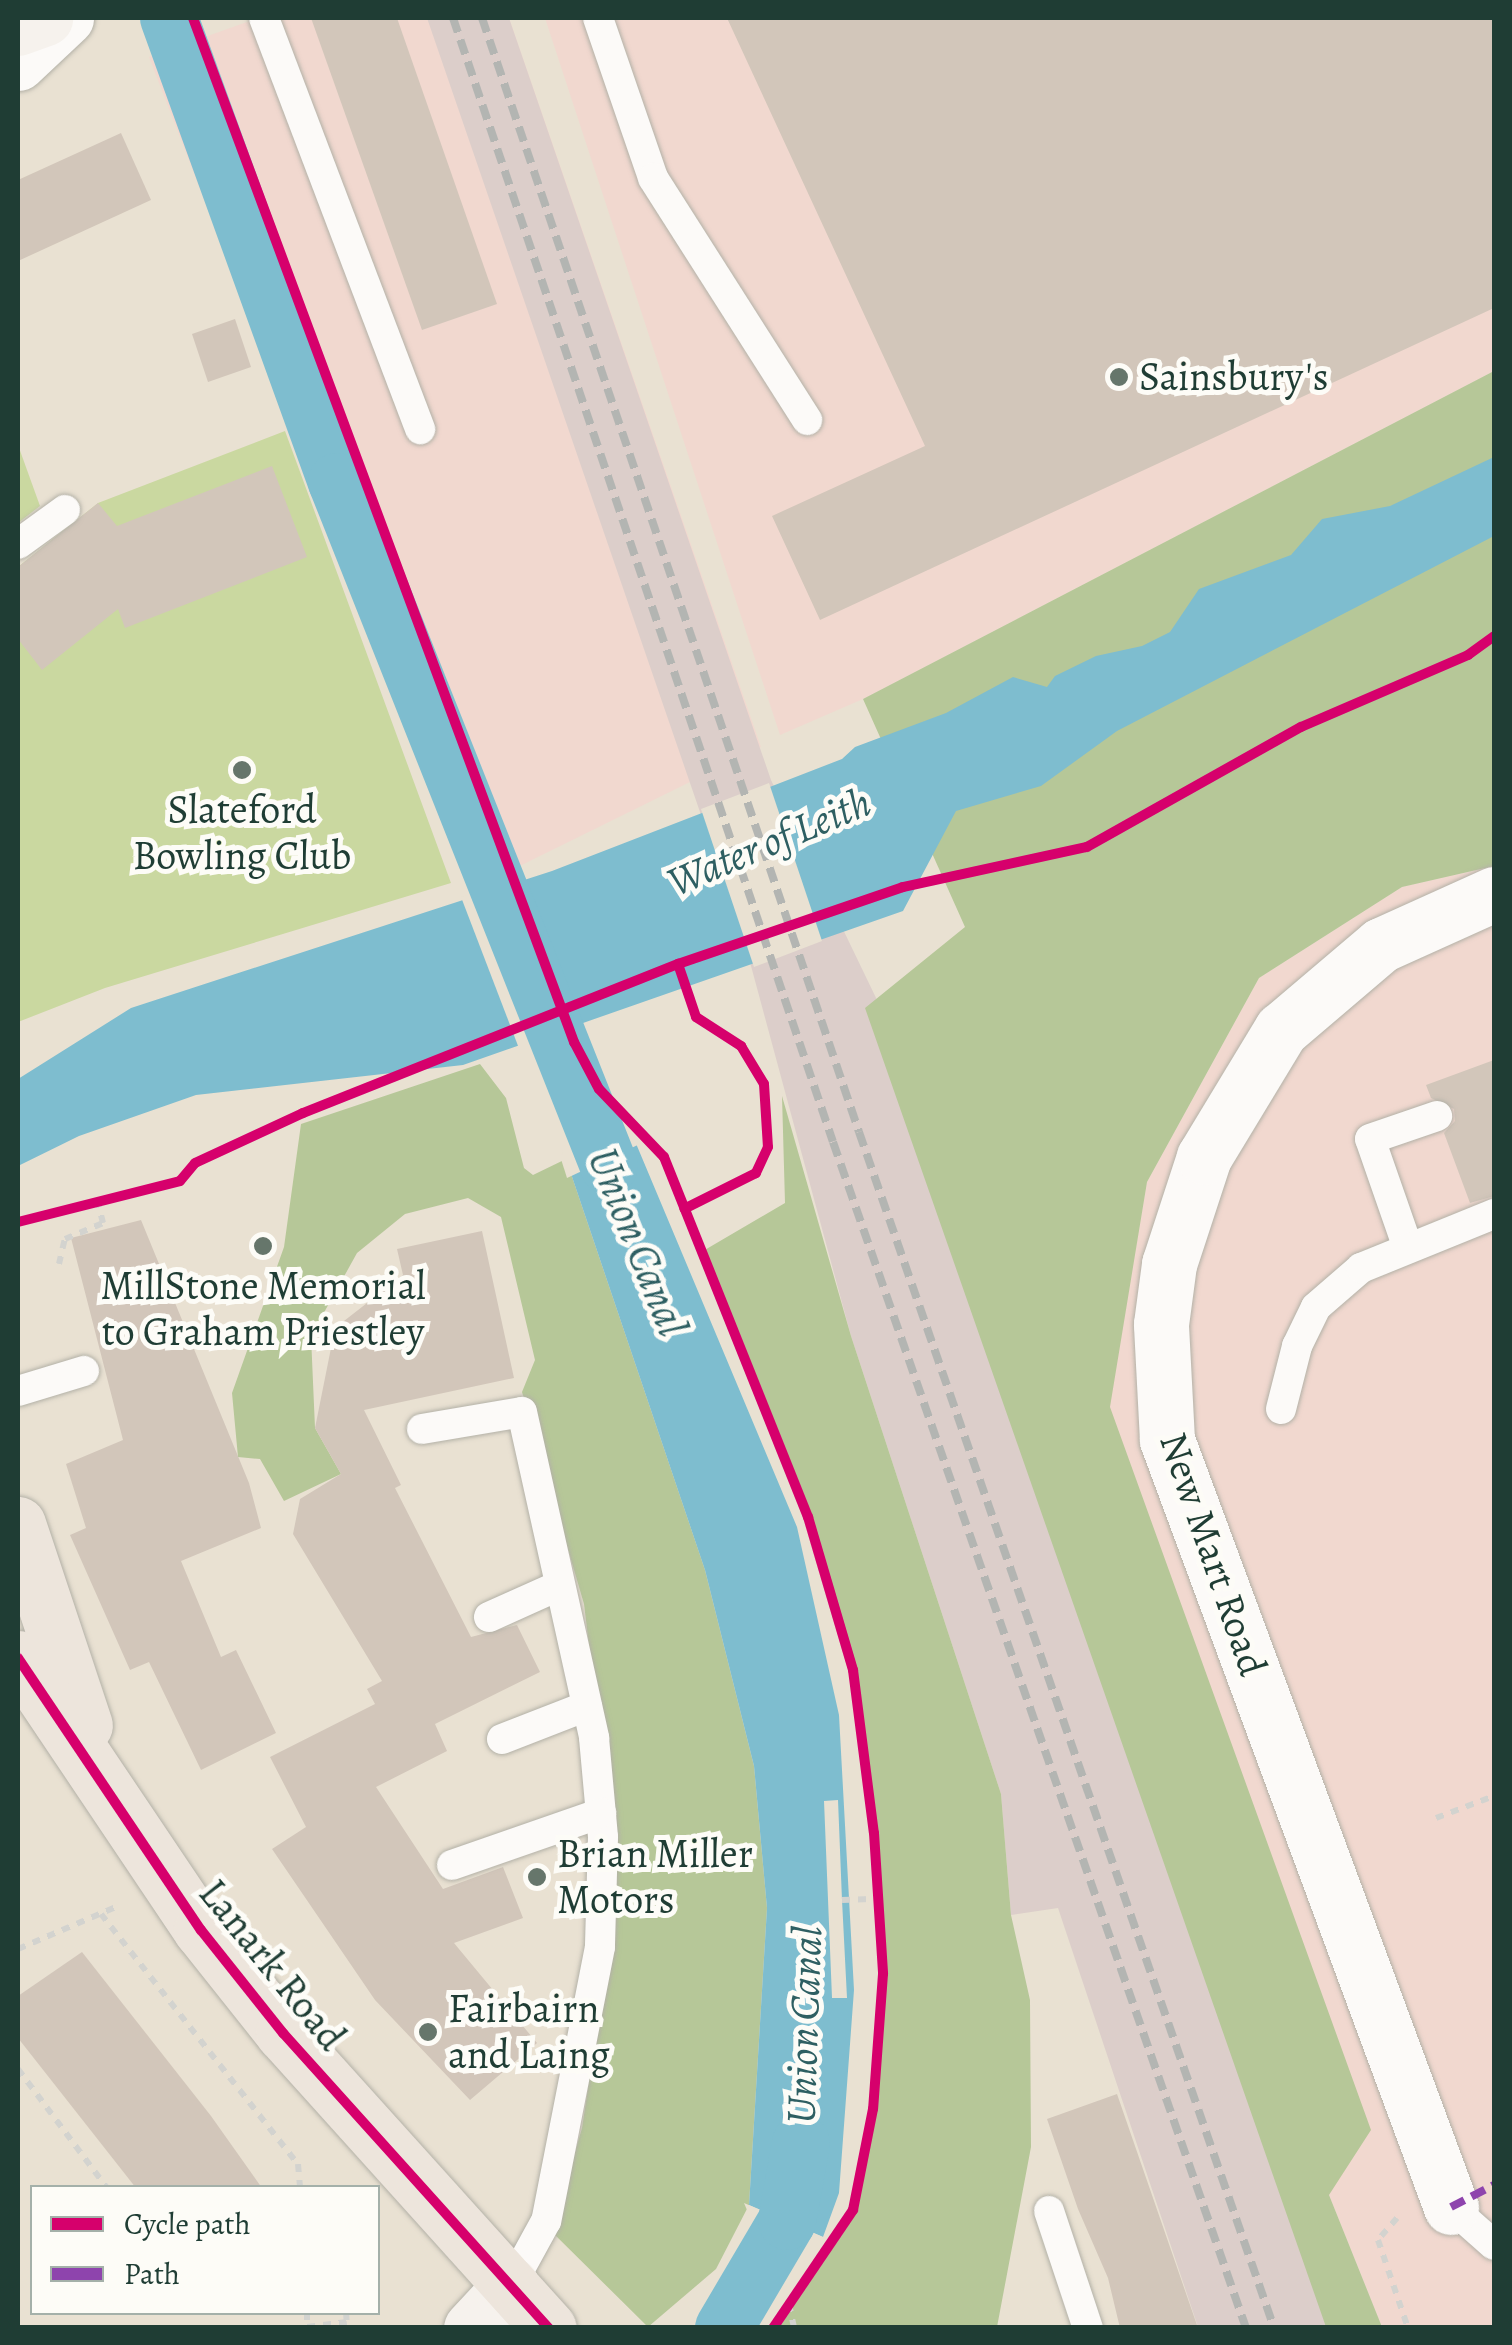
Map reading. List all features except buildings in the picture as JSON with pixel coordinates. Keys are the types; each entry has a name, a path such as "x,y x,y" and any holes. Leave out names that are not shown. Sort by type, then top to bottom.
{"main road":[{"name":"Lanark Road","path":"18,1524 52,1634 127,1824"},
{"name":"Lanark Road","path":"18,1658 170,1885 284,2032 550,2328"}],"street":[{"path":"18,28 45,18"},
{"path":"18,63 66,18"},
{"name":"New Mart Road","path":"1444,2190 1167,1440 1161,1324 1174,1248 1204,1156 1282,1030 1381,945 1494,894"},
{"path":"470,2328 510,2285"}],"lane":[{"path":"264,18 420,429"},
{"path":"598,18 652,178 807,420"},
{"path":"18,544 65,510"},
{"path":"1408,1248 1370,1139 1437,1116"},
{"path":"1281,1408 1297,1346 1316,1307 1361,1268 1494,1214"},
{"path":"18,1391 84,1371"},
{"path":"422,1429 522,1412 586,1706 600,1813 600,1947 564,2149 546,2221 510,2285"},
{"path":"489,1617 558,1586"},
{"path":"502,1739 586,1706"},
{"path":"452,1865 600,1813"},
{"path":"1444,2190 1494,2245"},
{"path":"1049,2211 1088,2328"}],"path":[{"path":"660,971 696,958"},
{"path":"678,964 696,1016 741,1046 764,1084 768,1147 756,1172 684,1209"},
{"path":"677,1192 690,1223"},
{"path":"81,1204 114,1195"},
{"path":"59,1264 65,1239 103,1223 97,1199"},
{"path":"1436,1818 1494,1796"},
{"path":"877,1883 879,1918"},
{"path":"18,1950 170,1885"},
{"path":"842,1900 878,1900"},
{"path":"101,1914 298,2164 300,2185"},
{"path":"18,2069 105,2185"},
{"path":"1408,2328 1378,2240 1444,2190"},
{"path":"773,2328 801,2289"},
{"path":"789,2304 794,2328"},
{"path":"308,2327 347,2325"}],"shaded area":[{"path":"258,18 509,18 761,747 471,890 149,57"},
{"path":"427,18 509,18 771,780 918,1085 1346,2327 1198,2327 1058,1908 1011,1915 1001,1794 851,1336 744,940"},
{"name":"Sainsbury's","path":"545,18 1494,18 1494,371 863,699 780,735"},
{"path":"1494,866 1494,2327 1382,2327 1329,2195 1109,1407 1147,1182 1259,978 1402,887"}],"green space":[{"path":"1494,371 1494,866 1402,887 1259,978 1147,1182 1110,1407 1371,2130 1329,2195 1382,2327 1326,2327 865,1008 965,927 863,699"},
{"path":"285,431 451,883 105,988 18,1022 18,567 98,503"},
{"path":"18,445 40,506 18,523"},
{"path":"480,1064 506,1098 524,1168 533,1175 566,1159 705,1570 754,1766 767,1908 749,2205 716,2269 648,2327 552,2232 582,2128 602,1995 604,1770 584,1604 522,1392 535,1360 501,1217 468,1198 405,1214 357,1253 311,1336 315,1428 341,1474 284,1501 260,1459 238,1457 232,1393 284,1247 301,1124"},
{"path":"782,1096 851,1336 1001,1794 1011,1915 1030,2000 1031,2147 997,2327 779,2327 853,2210 873,2109 883,1974 874,1833 853,1670 808,1517 703,1251 785,1203"}],"water":[{"name":"Water of Leith","path":"1494,457 1494,536 1117,731 1041,786 956,811 903,911 463,1065 196,1095 79,1136 18,1166 18,1079 131,1008 552,871 842,759 855,747 946,713 1013,677 1047,687 1055,676 1096,656 1142,646 1170,632 1199,589 1291,555 1322,519 1390,506"},
{"path":"632,1134 797,1527 839,1715 854,1990 839,2193 823,2237 749,2205 767,1908 754,1766 705,1570 566,1159"}],"pier":[{"path":"769,783 822,941 754,967 701,809"},
{"path":"519,877 577,1032 520,1051 461,897"},
{"path":"576,1092 615,1111 642,1143 567,1178 561,1159"},
{"path":"838,1800 847,1998 832,1998 824,1801"},
{"path":"744,2203 823,2237 828,2240 747,2210"}],"waterway":[{"name":"Union Canal","path":"169,18 337,482 609,1166"},
{"name":"Union Canal","path":"724,2328 787,2221 801,2143"}],"railway":[{"path":"453,18 833,1142 1246,2328"},
{"path":"482,18 859,1132 1274,2328"}],"marked path":[{"path":"1451,2207 1494,2185"}],"cycle path":[{"path":"193,18 574,1042 599,1089 664,1157 808,1517 853,1670 874,1833 883,1974 873,2109 853,2210 773,2328"},
{"path":"18,1222 180,1181 195,1163 303,1113 678,964 903,887 1087,847 1301,727 1468,655 1494,636"},
{"path":"678,964 696,1017 741,1046 764,1084 768,1147 756,1173 684,1209"},
{"path":"18,1658 201,1930 283,2033 549,2328"}],"place":[{"name":"Sainsbury's","path":"1119,377"},
{"name":"Slateford Bowling Club","path":"242,770"},
{"name":"MillStone Memorial to Graham Priestley","path":"263,1246"},
{"name":"Brian Miller Motors","path":"537,1877"},
{"name":"Fairbairn and Laing","path":"428,2032"}]}
